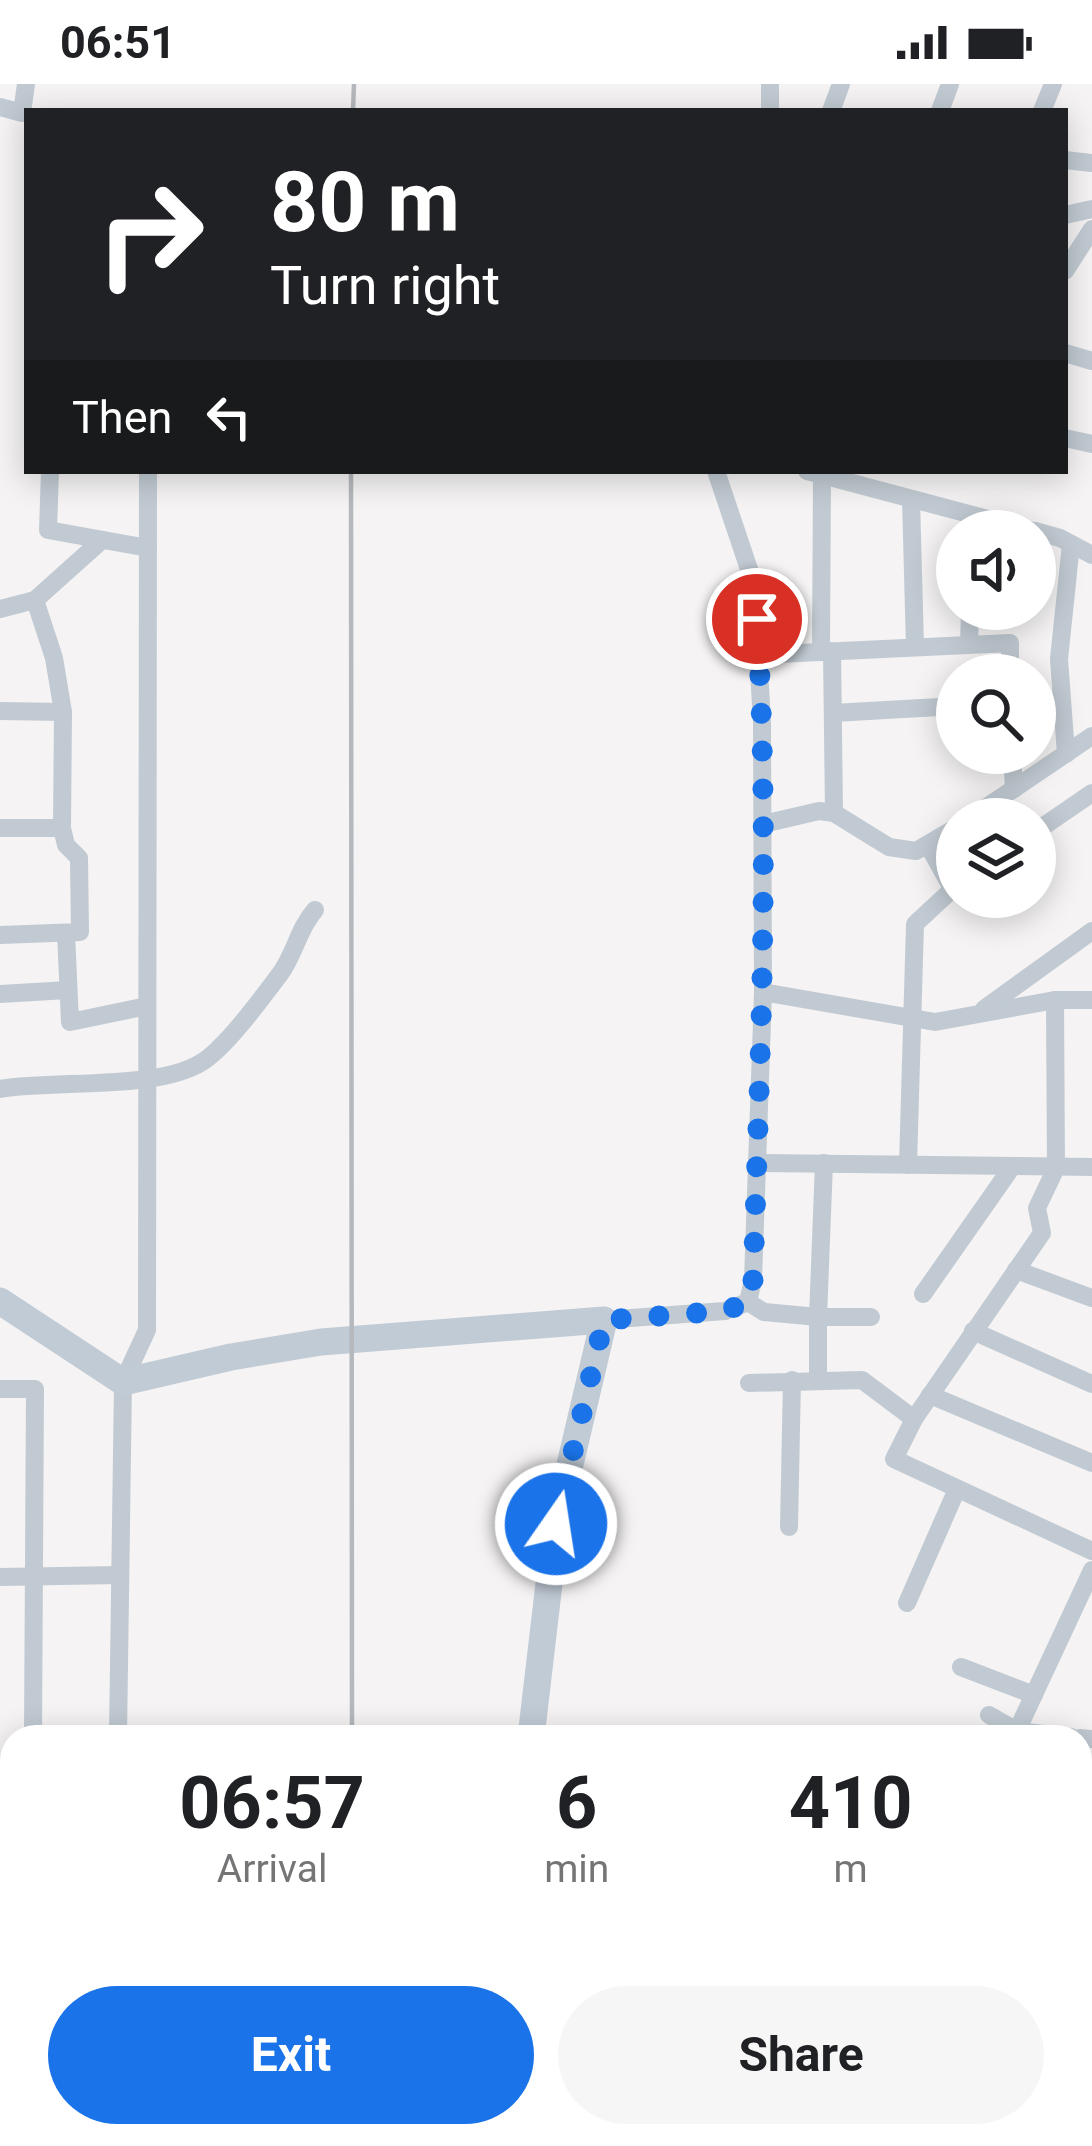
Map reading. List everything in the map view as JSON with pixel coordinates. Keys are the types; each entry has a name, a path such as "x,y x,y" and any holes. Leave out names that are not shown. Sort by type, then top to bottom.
{"street":[{"path":"0,107 22,113 26,84"},
{"path":"1068,266 1092,229"},
{"path":"50,474 48,530 148,548"},
{"path":"118,1725 123,1382 147,1330 148,474"},
{"path":"717,474 754,584 759,655 763,992 753,1280 748,1302"},
{"path":"815,474 833,712 834,813"},
{"path":"819,474 939,510"},
{"path":"911,499 915,647"},
{"path":"1056,539 1092,555"},
{"path":"0,608 35,600 102,540"},
{"path":"1066,754 1060,659 1071,544"},
{"path":"0,935 80,932 80,859 66,845 62,828 62,712 54,658 35,600"},
{"path":"969,630 969,645"},
{"path":"759,655 1010,643 1010,654"},
{"path":"833,712 936,707"},
{"path":"0,711 62,712"},
{"path":"1000,798 1092,736"},
{"path":"1013,774 1014,789"},
{"path":"1056,818 1092,793"},
{"path":"763,824 819,811 834,813 889,847 916,851 936,840"},
{"path":"0,828 62,828"},
{"path":"928,845 936,858"},
{"path":"908,1165 915,924 936,904"},
{"path":"0,1089 147,1080 173,1075 208,1058 283,971 303,923 315,910"},
{"path":"976,1015 1092,931"},
{"path":"66,933 70,1022 148,1006"},
{"path":"0,994 68,990"},
{"path":"763,992 935,1022 1055,1000 1092,1000"},
{"path":"1055,1000 1056,1168 1037,1208 1042,1233 914,1419 894,1460 1092,1551"},
{"path":"757,1163 1092,1167"},
{"path":"818,1378 824,1163"},
{"path":"923,1294 1012,1167"},
{"path":"1016,1270 1092,1298"},
{"path":"0,1301 123,1382 321,1342 725,1311 748,1302"},
{"path":"748,1302 764,1312 872,1317"},
{"path":"532,1725 556,1524 604,1320"},
{"path":"973,1331 1092,1384"},
{"path":"789,1527 791,1380"},
{"path":"749,1383 862,1380 914,1419"},
{"path":"0,1389 35,1389 34,1725"},
{"path":"930,1395 1092,1463"},
{"path":"907,1603 957,1489"},
{"path":"1020,1725 1092,1570"},
{"path":"0,1577 120,1575"},
{"path":"961,1667 1034,1695"},
{"path":"989,1715 1006,1725"}],"railway":[{"path":"353,108 354,84"},
{"path":"351,474 352,1725"}],"route":[{"path":"556,1524 604,1320 725,1311 748,1302 753,1280 763,992 757,619"}]}
